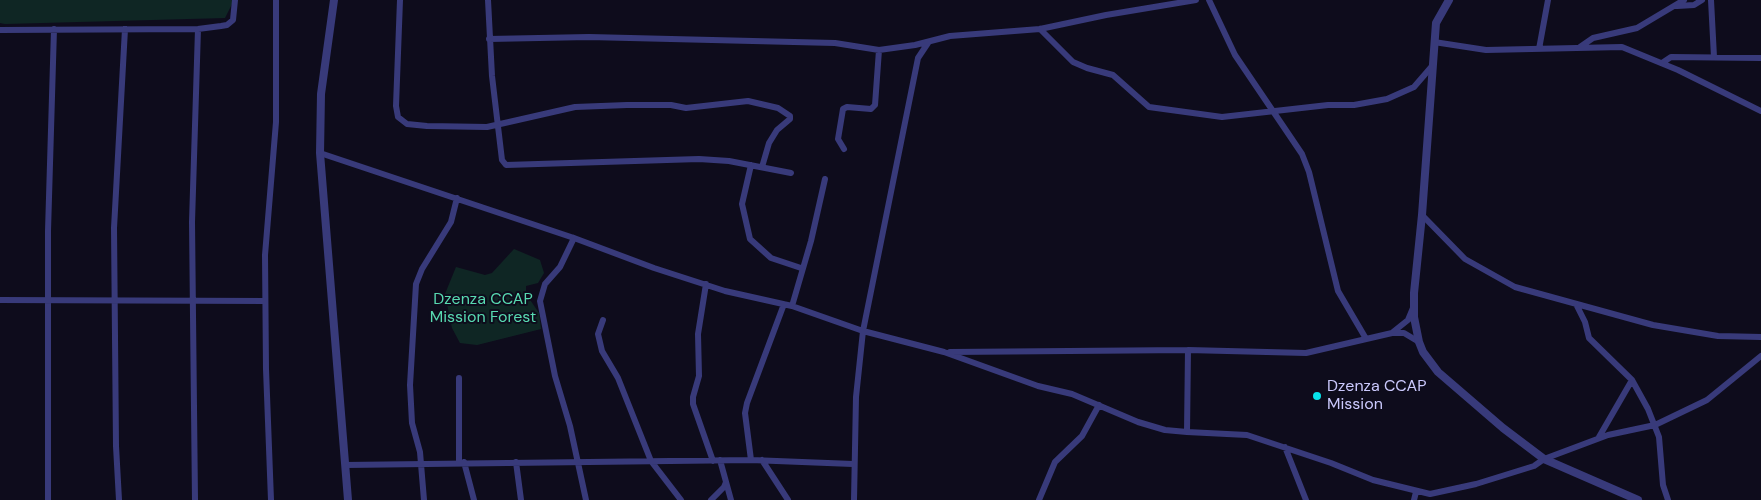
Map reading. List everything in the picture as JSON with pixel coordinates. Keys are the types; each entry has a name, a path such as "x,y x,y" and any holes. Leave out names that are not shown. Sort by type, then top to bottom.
{"street":[{"path":"0,30 198,29 230,23 234,14 235,0"},
{"path":"271,500 265,255 277,94 276,0"},
{"path":"334,0 321,94 320,153 348,500"},
{"path":"400,0 396,106 398,117 407,124 487,127 576,107 671,105 686,108 748,101 778,108 790,116 790,119 777,130 769,143 762,167"},
{"path":"488,0 489,39 502,160 506,165 699,159 751,165 791,173"},
{"path":"489,39 589,38 835,43 879,50 958,35 1040,30 1106,14 1196,0"},
{"path":"1209,0 1235,55 1306,163 1338,291 1365,337"},
{"path":"1449,0 1436,23 1434,42 1414,305 1419,342 1423,352 1438,372 1503,428 1544,459 1638,500"},
{"path":"1539,49 1548,0"},
{"path":"1580,47 1594,38 1637,28 1684,0"},
{"path":"1694,5 1702,0"},
{"path":"1711,0 1714,57"},
{"path":"1676,6 1702,6 1712,11"},
{"path":"119,500 116,446 114,228 125,28"},
{"path":"48,500 48,299 54,29"},
{"path":"195,500 191,302 198,29"},
{"path":"1040,30 1074,62 1086,68 1113,75 1128,86 1142,102 1154,109 1222,117 1328,105 1354,105 1387,99 1414,87 1433,65"},
{"path":"854,500 853,464 856,397 863,330 918,58 929,42"},
{"path":"1434,42 1473,50 1622,47 1662,63 1761,111"},
{"path":"844,149 838,139 843,109 847,107 871,109 876,105 879,50"},
{"path":"1662,63 1671,56 1761,58"},
{"path":"320,153 458,198 631,260 706,284 788,305 863,330 944,352 1038,386 1058,390 1138,422 1165,430 1240,433 1285,447 1372,480 1430,494 1454,491 1534,466 1544,459 1597,439 1654,425 1707,400 1761,356"},
{"path":"751,165 742,204 750,239 771,258 801,268"},
{"path":"751,460 746,421 747,404 788,305 811,241 825,179"},
{"path":"424,500 420,452 412,423 409,375 416,284 425,263 451,222 458,198"},
{"path":"1422,214 1465,259 1515,287 1633,320 1708,335 1761,337"},
{"path":"574,238 560,267 545,284 540,301 555,376 570,426 586,500"},
{"path":"706,284 698,334 699,376 692,397 693,404 726,480 731,500"},
{"path":"0,300 265,301"},
{"path":"1576,304 1585,322 1589,338 1632,380 1648,409 1661,448 1663,486 1668,500"},
{"path":"1392,333 1408,320 1414,305"},
{"path":"603,320 598,334 606,359 618,378 651,461 681,500"},
{"path":"944,352 1188,350 1306,352 1365,337 1392,333 1404,333 1419,342"},
{"path":"1187,432 1188,350"},
{"path":"459,378 462,462 474,500"},
{"path":"1597,439 1603,432 1621,396 1632,380"},
{"path":"1038,500 1056,462 1082,436 1099,405"},
{"path":"1285,447 1306,500"},
{"path":"345,465 420,462 716,460 853,464"},
{"path":"762,460 788,500"},
{"path":"516,462 521,500"},
{"path":"711,500 724,487 726,480"},
{"path":"1414,500 1416,492"}],"green space":[{"path":"0,0 233,0 233,2 225,18 5,24 0,23"},
{"name":"Dzenza CCAP Mission Forest","path":"514,249 540,260 544,273 538,283 526,286 526,294 539,313 541,329 477,345 460,343 452,328 445,294 456,267 485,275 492,273"}],"place":[{"name":"Dzenza CCAP Mission","path":"1317,396"}]}
